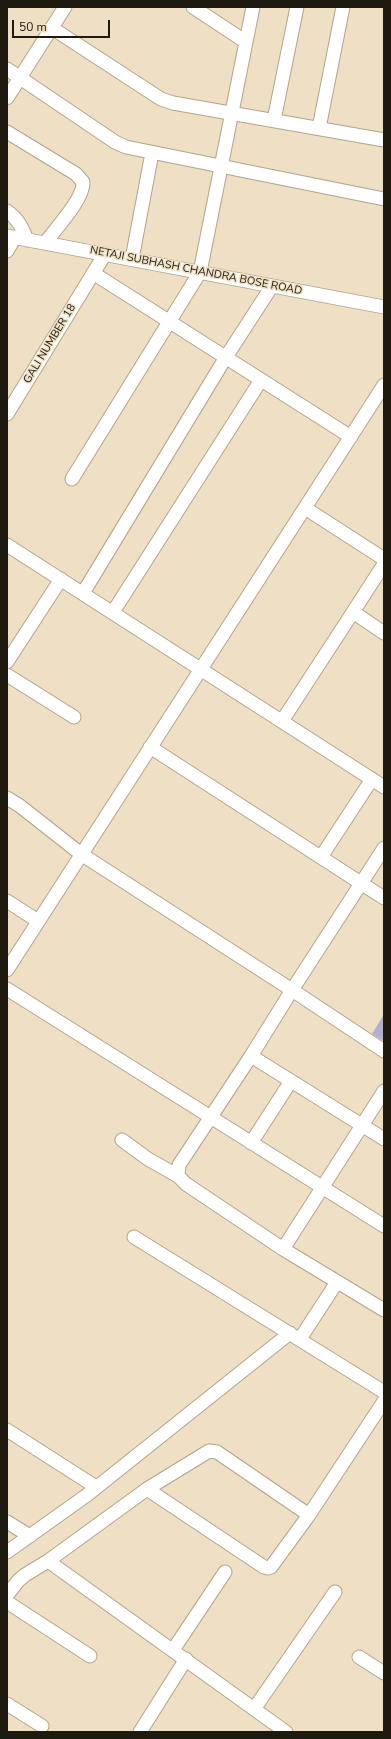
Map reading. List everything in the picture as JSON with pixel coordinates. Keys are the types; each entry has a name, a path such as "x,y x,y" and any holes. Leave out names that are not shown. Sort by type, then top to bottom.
{"street":[{"path":"7,98 65,7"},
{"path":"193,7 246,42"},
{"path":"72,479 171,322 200,272 253,7"},
{"path":"274,120 297,7"},
{"path":"319,128 343,7"},
{"path":"52,28 161,99 173,103 384,140"},
{"path":"7,69 115,142 126,147 384,198"},
{"path":"7,132 76,174 83,182 84,189 78,199 45,243"},
{"path":"132,259 152,153"},
{"path":"7,211 16,218 22,226 7,251"},
{"name":"NETAJI SUBHASH CHANDRA BOSE ROAD","path":"16,238 384,307"},
{"name":"GALI NUMBER 18","path":"7,414 105,254"},
{"path":"93,273 351,437"},
{"path":"83,593 226,357 272,286"},
{"path":"112,612 261,380"},
{"path":"7,970 201,668 382,391"},
{"path":"305,508 384,559"},
{"path":"7,545 201,668 384,787"},
{"path":"282,721 384,564"},
{"path":"7,662 61,579"},
{"path":"353,612 384,633"},
{"path":"7,675 74,717"},
{"path":"150,747 384,898"},
{"path":"321,857 372,779"},
{"path":"7,798 20,806 81,854 384,1051"},
{"path":"178,1176 179,1165 251,1056 384,848"},
{"path":"7,901 38,921"},
{"path":"7,989 384,1226"},
{"path":"251,1056 384,1138"},
{"path":"251,1143 291,1080"},
{"path":"283,1249 384,1091"},
{"path":"122,1140 148,1159 178,1176 186,1184 283,1249 384,1310"},
{"path":"134,1237 384,1392"},
{"path":"7,1552 96,1487 295,1336 337,1282"},
{"path":"148,1489 268,1568 275,1563 309,1515 384,1401"},
{"path":"7,1430 96,1487"},
{"path":"7,1595 18,1581 148,1489 206,1452 213,1451 309,1515"},
{"path":"7,1522 30,1536"},
{"path":"48,1561 186,1659 283,1731"},
{"path":"173,1650 225,1572"},
{"path":"254,1710 336,1592"},
{"path":"7,1602 90,1656"},
{"path":"358,1658 384,1673"},
{"path":"140,1732 186,1659"},
{"path":"7,1704 42,1726"}],"building":[{"path":"384,1014 384,1041 372,1034"}]}
